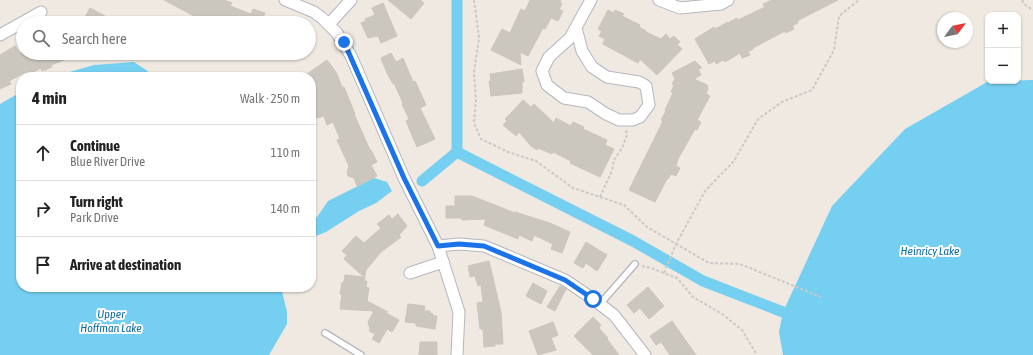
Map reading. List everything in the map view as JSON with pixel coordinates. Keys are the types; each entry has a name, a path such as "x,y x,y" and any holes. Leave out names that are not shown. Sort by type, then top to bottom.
{"street":[{"path":"285,0 314,12 329,24 337,33 351,56 404,178 438,246 458,312 457,355"},
{"path":"329,24 351,0"},
{"path":"576,28 582,51 592,67 607,77 639,82 646,86 649,105 640,117 633,120 619,120 606,114 588,102 564,98 547,84 542,71 549,57 570,38 591,0"},
{"path":"659,0 680,8 721,4 728,0"},
{"path":"34,16 41,12"},
{"path":"0,35 16,26"},
{"path":"438,246 459,244 484,246 565,280 614,315 645,355"},
{"path":"410,274 443,262"}],"lane":[{"path":"600,304 634,264"},
{"path":"325,333 361,355"}],"path":[{"path":"474,0 479,38 474,72 476,100 474,123 481,139 508,152 536,161 573,188 624,206 647,227 709,263 740,264 821,297"},
{"path":"664,272 676,244 705,191 734,161 758,119 782,102 812,90 834,50 839,16 859,0"},
{"path":"1022,0 1024,4 1033,10"},
{"path":"600,197 612,171 614,160 622,148 626,135 626,120"},
{"path":"634,264 664,272 677,278 693,297 722,314 742,330 757,355"}],"water":[{"path":"134,62 149,72 70,72 94,65"},
{"name":"Heinricy Lake","path":"1021,80 1033,80 1033,355 783,355 779,332 783,312 832,206 905,129 985,83 1021,84"},
{"name":"Upper Hoffman Lake","path":"16,95 16,292 282,292 287,312 287,324 269,355 0,355 0,104"},
{"path":"374,178 387,182 392,191 376,203 359,211 326,232 316,236 316,219 328,201"}],"building":[{"path":"164,0 224,0 232,3 230,6 251,14 253,9 265,13 264,16 194,16"},
{"path":"388,0 420,0 424,3 411,19"},
{"path":"530,0 561,0 560,3 562,4 559,9 563,11 558,21 551,18 545,29 543,28 528,56 520,52 521,65 491,50 502,29 510,33 521,9 525,11"},
{"path":"772,0 838,0 797,21 798,23 792,26 794,29 786,33 785,31 753,48 748,52 750,55 742,58 740,53 725,62 723,60 716,64 715,61 709,64 695,39 714,27 715,29 737,18 738,20 765,7 763,4"},
{"path":"383,3 397,36 381,43 378,36 368,38 361,23 366,21 365,19 375,15 372,8"},
{"path":"90,8 105,16 86,16"},
{"path":"608,10 614,13 615,10 624,14 622,16 640,25 639,27 646,32 661,39 666,34 670,39 674,36 680,42 677,44 682,49 657,75 640,59 638,63 603,44 605,39 599,36 602,31 598,29"},
{"path":"15,46 16,60 64,60 51,65 52,67 42,71 41,68 34,72 16,72 16,77 9,81 11,84 0,89 0,55"},
{"path":"391,53 396,62 403,58 413,82 415,81 426,105 420,108 435,139 417,147 406,121 409,119 402,104 403,103 381,58"},
{"path":"327,60 336,72 342,87 344,87 370,150 377,162 371,165 377,176 357,186 354,178 348,176 347,172 349,166 337,140 340,139 333,122 327,125 324,116 317,118 316,116 316,72 310,72"},
{"path":"695,61 702,68 698,69 701,75 694,79 707,85 708,89 706,94 710,96 697,120 701,122 697,130 695,129 678,159 676,166 680,168 676,176 671,174 655,202 629,190 663,121 661,120 673,93 671,92 674,85 672,84 675,79 672,73"},
{"path":"522,69 524,82 522,82 522,93 491,96 489,81 491,81 490,74"},
{"path":"523,100 531,107 534,104 554,123 556,118 571,126 573,122 584,127 583,129 607,140 605,145 614,149 600,177 570,163 571,161 553,152 552,154 538,148 537,150 531,146 519,132 516,136 503,125 507,121 505,119"},
{"path":"455,196 472,196 515,213 550,223 570,232 562,253 551,249 553,244 534,235 532,241 519,235 518,239 484,225 486,219 462,220 461,218 446,218 446,206 455,206"},
{"path":"398,214 407,226 399,235 401,237 381,252 366,270 364,281 367,281 366,287 369,288 367,301 388,312 384,312 399,320 392,332 387,329 379,343 372,339 375,334 369,331 370,329 368,322 374,311 340,309 342,295 340,294 345,275 364,277 344,259 347,255 342,251 356,236 364,243 381,228 377,224 389,215 392,219"},
{"path":"586,242 607,255 597,271 586,263 583,268 574,263"},
{"path":"489,261 501,312 503,344 495,344 495,346 484,347 483,329 480,329 477,303 483,302 481,285 478,286 475,276 470,277 468,266"},
{"path":"533,283 547,291 541,304 526,296"},
{"path":"560,286 566,289 555,311 547,307"},
{"path":"648,287 664,306 649,319 640,308 634,313 627,305"},
{"path":"408,304 425,306 424,311 430,311 433,316 437,316 435,329 416,326 416,323 405,322"},
{"path":"593,317 601,325 599,328 608,338 607,339 619,355 593,355 574,336"},
{"path":"672,321 696,355 670,355 661,342 656,345 650,336"},
{"path":"553,322 558,335 551,338 556,350 538,355 529,331"},
{"path":"420,342 437,342 437,355 419,355"}],"waterway":[{"path":"457,0 457,152"},
{"path":"457,152 633,241 703,281 783,312"},
{"path":"422,181 457,152"}],"route":[{"path":"344,42 404,178 438,246 459,244 484,246 533,265 565,280 593,299"}]}
